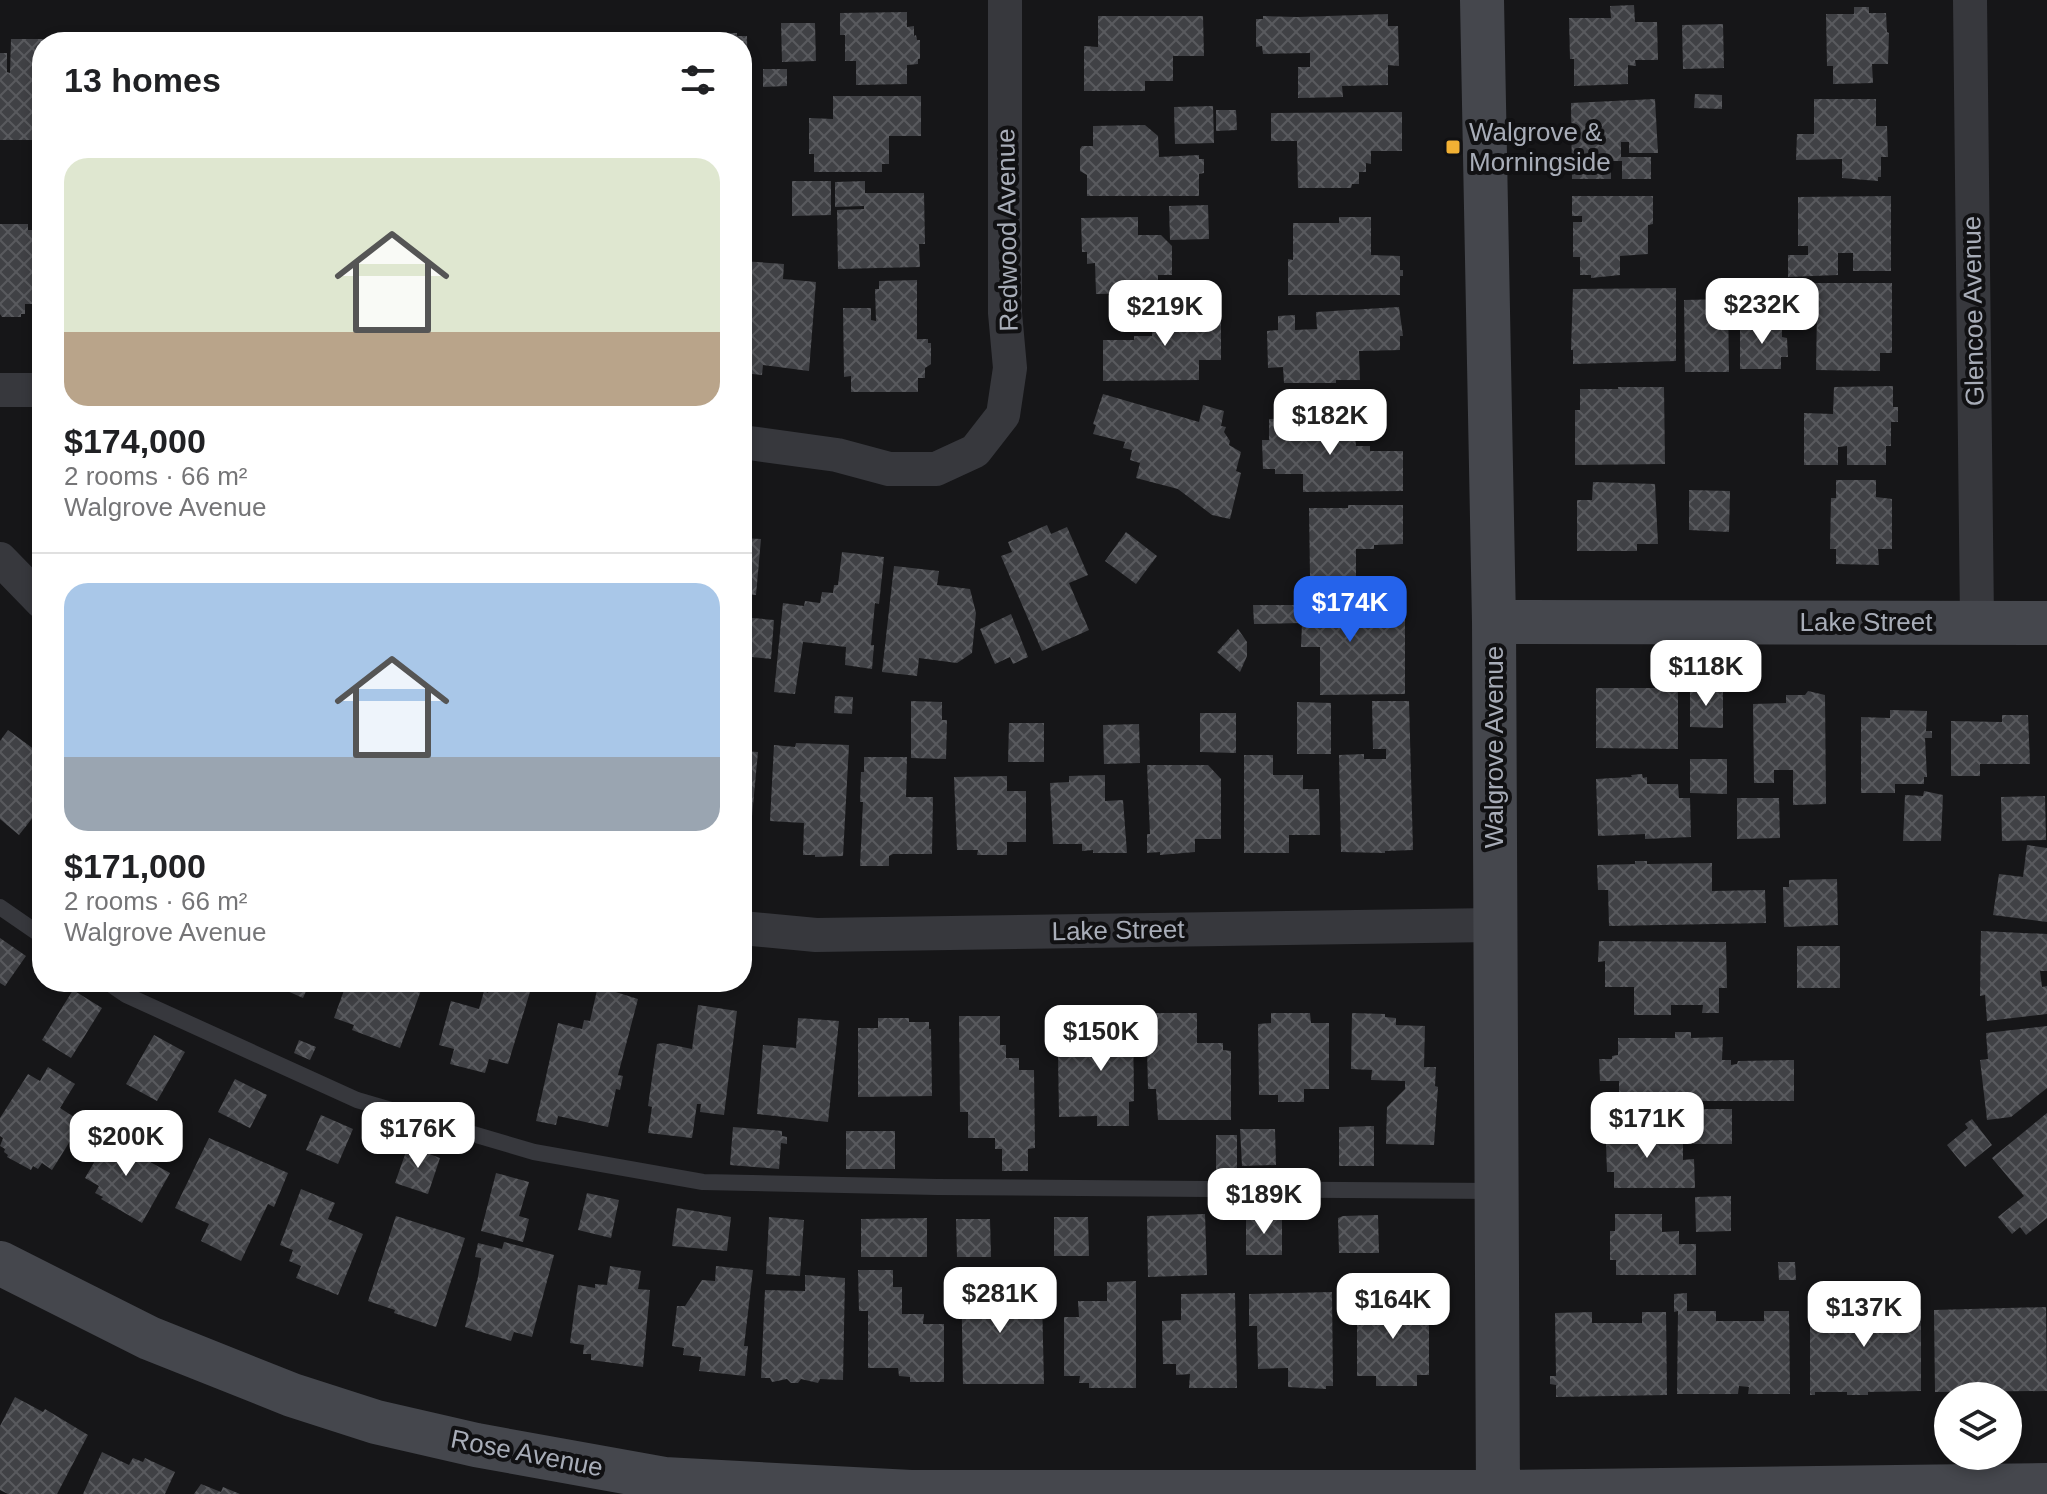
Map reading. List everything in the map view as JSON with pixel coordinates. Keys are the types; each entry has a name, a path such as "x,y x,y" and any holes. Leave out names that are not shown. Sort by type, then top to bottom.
{"street":[{"name":"Redwood Avenue","path":"752,443 837,455 889,469 936,469 975,451 1003,415 1010,368 1005,313 1005,0"},
{"name":"Walgrove Avenue","path":"1482,0 1494,622 1498,1493"},
{"name":"Glencoe Avenue","path":"1970,0 1977,622"},
{"path":"0,390 32,390"},
{"path":"0,559 32,592"},
{"name":"Lake Street","path":"1494,622 2047,623"},
{"name":"Lake Street","path":"752,929 816,935 1494,925"},
{"name":"Rose Avenue","path":"0,1263 149,1338 292,1395 376,1422 476,1445 664,1479 911,1492 1498,1493 2047,1485"}],"lane":[{"path":"0,907 32,929"},
{"path":"122,992 357,1100 534,1152 703,1182 953,1188 1498,1191"}],"building":[{"path":"1634,5 1635,22 1657,22 1658,60 1635,60 1636,66 1628,65 1628,84 1574,86 1569,18 1611,18 1610,6"},
{"path":"1854,7 1869,7 1869,13 1886,13 1888,64 1872,64 1873,83 1833,84 1833,66 1827,66 1826,14 1854,14"},
{"path":"907,12 907,27 914,26 914,36 920,40 920,59 918,64 907,65 907,84 856,85 856,61 845,61 845,35 840,35 840,13"},
{"path":"1388,14 1388,26 1398,26 1399,66 1388,65 1388,85 1342,86 1343,97 1298,98 1298,67 1310,67 1310,53 1263,54 1262,46 1256,47 1256,19 1263,19 1263,16"},
{"path":"1098,16 1203,16 1204,56 1173,56 1173,81 1145,81 1145,91 1084,91 1084,46 1098,47"},
{"path":"781,23 815,23 816,61 782,62"},
{"path":"1723,24 1724,68 1683,69 1682,25"},
{"path":"11,39 32,39 32,140 0,140 0,53 7,53 7,72 10,73"},
{"path":"763,69 787,69 787,86 763,87"},
{"path":"1695,94 1722,95 1722,109 1694,108"},
{"path":"833,96 921,96 921,136 889,136 889,164 882,164 882,172 814,172 814,154 809,154 809,118 833,119"},
{"path":"1655,99 1658,153 1629,153 1629,142 1621,142 1621,157 1651,157 1651,179 1622,179 1622,161 1611,161 1611,179 1572,179 1571,103"},
{"path":"1814,99 1876,99 1876,126 1887,126 1888,157 1881,157 1881,177 1878,181 1842,178 1842,159 1796,160 1797,134 1814,134"},
{"path":"1213,106 1214,143 1175,144 1174,107"},
{"path":"1216,110 1236,110 1237,130 1216,131"},
{"path":"1402,112 1402,151 1371,151 1371,164 1366,163 1366,172 1359,172 1359,184 1352,184 1351,188 1298,188 1297,141 1271,141 1271,113"},
{"path":"1145,125 1158,136 1159,157 1199,155 1199,159 1204,159 1204,173 1199,174 1199,196 1087,196 1087,175 1080,171 1080,149 1082,146 1093,146 1093,126"},
{"path":"792,181 831,181 831,215 792,216"},
{"path":"865,181 865,193 924,193 925,244 919,244 920,267 838,269 837,210 864,209 864,206 835,207 835,182"},
{"path":"1572,196 1653,196 1653,224 1648,225 1648,254 1620,256 1620,275 1591,278 1591,275 1580,275 1580,257 1573,257 1573,222 1582,222 1582,216 1572,216"},
{"path":"1891,196 1891,271 1853,271 1853,253 1838,253 1838,275 1788,277 1788,255 1808,255 1808,246 1798,246 1798,197"},
{"path":"1208,205 1209,239 1170,240 1169,206"},
{"path":"1138,217 1138,235 1161,235 1172,246 1172,275 1158,275 1158,293 1096,294 1095,263 1087,264 1087,252 1082,252 1081,218"},
{"path":"1339,217 1371,217 1371,255 1400,256 1403,276 1400,276 1400,295 1288,295 1288,259 1293,260 1293,223 1339,223"},
{"path":"0,224 28,224 28,230 32,230 32,304 25,304 25,314 21,317 2,317"},
{"path":"752,262 784,264 783,279 816,282 809,371 763,365 762,375 752,374"},
{"path":"917,280 917,339 928,339 931,343 931,364 925,368 925,378 918,378 918,392 851,392 851,376 844,377 843,308 871,308 871,320 876,321 875,289 879,289 879,281"},
{"path":"1794,283 1892,283 1892,353 1880,353 1880,371 1816,370 1817,309 1794,309"},
{"path":"1676,288 1676,361 1573,364 1573,289"},
{"path":"1728,299 1729,372 1685,372 1684,300"},
{"path":"1198,305 1198,322 1221,322 1221,360 1199,360 1199,380 1103,381 1103,340 1134,340 1134,336 1152,336 1152,316 1158,316 1158,306"},
{"path":"1399,307 1403,336 1400,336 1400,350 1359,351 1360,380 1284,383 1283,367 1268,368 1267,331 1278,330 1278,316 1295,315 1295,330 1317,329 1316,312"},
{"path":"1740,323 1782,323 1782,337 1787,338 1788,357 1781,357 1781,369 1740,369"},
{"path":"1893,386 1893,407 1898,407 1898,422 1891,422 1891,446 1886,446 1886,465 1847,465 1847,446 1838,447 1838,465 1804,465 1804,413 1833,414 1834,387"},
{"path":"1664,387 1665,464 1575,465 1575,410 1580,410 1580,389"},
{"path":"1103,394 1199,422 1203,405 1224,411 1221,426 1226,427 1224,432 1229,445 1241,452 1236,471 1241,473 1230,519 1212,515 1178,489 1136,478 1140,463 1130,460 1132,450 1123,448 1125,442 1093,434 1096,425 1093,424"},
{"path":"1345,416 1346,433 1355,433 1356,446 1370,446 1370,451 1403,451 1403,491 1303,492 1303,474 1275,474 1275,469 1263,469 1262,440 1269,440 1269,419"},
{"path":"1836,480 1876,480 1876,497 1892,499 1892,549 1878,549 1879,565 1836,564 1836,549 1830,549 1831,498 1836,498"},
{"path":"1593,482 1655,484 1658,544 1637,544 1637,551 1577,551 1577,500 1592,500"},
{"path":"1689,490 1730,491 1729,532 1689,530"},
{"path":"1348,505 1403,505 1403,544 1356,549 1356,578 1310,577 1309,508 1348,508"},
{"path":"1047,525 1051,534 1067,527 1088,575 1069,583 1089,630 1042,651 1001,556 1012,552 1008,542"},
{"path":"1126,532 1157,556 1136,584 1105,561"},
{"path":"752,539 761,539 756,595 752,595"},
{"path":"842,552 884,557 879,604 875,603 872,669 845,665 846,647 803,642 795,694 774,692 783,603 804,606 805,601 820,603 822,592 833,593 834,585 838,585"},
{"path":"894,566 939,571 937,585 970,589 976,613 972,653 957,663 919,658 917,676 882,672"},
{"path":"1253,605 1405,605 1405,694 1320,695 1320,647 1301,647 1302,623 1254,624"},
{"path":"1011,614 1028,657 1013,664 1010,657 995,664 980,629"},
{"path":"752,618 774,620 771,659 752,657"},
{"path":"1238,629 1247,642 1247,656 1240,672 1217,652"},
{"path":"1596,688 1678,688 1678,749 1596,748"},
{"path":"1690,688 1723,689 1723,728 1690,727"},
{"path":"1808,691 1825,695 1826,804 1793,805 1793,770 1774,770 1774,783 1754,783 1753,704 1786,703 1786,695 1805,695"},
{"path":"835,696 853,697 852,714 834,713"},
{"path":"911,701 942,702 942,720 947,720 946,759 911,758"},
{"path":"1372,701 1409,701 1413,850 1341,852 1339,755 1364,754 1364,759 1386,759 1386,749 1373,749"},
{"path":"1297,702 1331,703 1331,754 1297,754"},
{"path":"1890,710 1927,711 1926,731 1932,731 1932,738 1925,738 1927,777 1924,777 1924,784 1895,784 1895,793 1861,793 1861,717 1890,718"},
{"path":"1200,713 1236,713 1236,753 1200,752"},
{"path":"2002,715 2028,715 2030,764 1980,764 1980,776 1951,776 1951,721 2002,722"},
{"path":"1009,723 1044,723 1044,762 1008,762"},
{"path":"1139,724 1140,763 1104,764 1103,725"},
{"path":"8,730 32,748 32,819 19,835 0,819 0,741"},
{"path":"796,743 849,745 843,856 803,855 804,823 770,821 774,745 795,747"},
{"path":"752,752 758,752 752,816"},
{"path":"1244,755 1273,755 1273,775 1303,775 1303,789 1319,789 1320,835 1289,835 1289,853 1244,853"},
{"path":"864,757 907,757 906,797 933,797 932,854 893,854 889,856 889,866 860,866 861,772 864,772"},
{"path":"1690,759 1727,759 1727,794 1690,793"},
{"path":"1147,765 1208,765 1221,779 1221,839 1195,839 1195,852 1147,853 1147,834 1150,834"},
{"path":"1642,774 1643,778 1647,777 1647,784 1678,784 1679,798 1690,798 1691,837 1645,839 1645,834 1598,836 1596,779"},
{"path":"1105,775 1105,801 1123,800 1127,853 1093,853 1093,850 1082,851 1082,844 1053,844 1050,783 1069,782 1069,776"},
{"path":"1007,776 1007,791 1026,791 1026,842 1007,842 1007,855 977,855 978,850 957,850 954,777"},
{"path":"1924,791 1943,795 1941,841 1903,841 1905,795 1923,796"},
{"path":"2045,796 2046,840 2002,841 2001,797"},
{"path":"1737,798 1779,798 1780,838 1737,839"},
{"path":"2027,845 2047,848 2047,922 1993,915 1999,874 2023,877"},
{"path":"1635,861 1647,861 1647,864 1712,863 1712,891 1765,890 1766,923 1609,926 1608,890 1598,890 1597,865 1635,864"},
{"path":"1837,879 1838,925 1784,927 1783,887 1789,887 1789,880"},
{"path":"1981,931 2047,934 2047,971 2040,971 2042,987 2047,986 2047,1014 1987,1021 1985,995 1980,996"},
{"path":"0,938 26,956 5,986 0,983"},
{"path":"1599,941 1726,942 1727,988 1719,988 1719,1013 1702,1013 1703,1005 1671,1005 1671,1015 1634,1015 1634,987 1605,987 1605,961 1598,962"},
{"path":"1797,946 1840,946 1840,988 1797,988"},
{"path":"72,992 102,1008 71,1058 42,1040"},
{"path":"290,992 306,992 303,998"},
{"path":"343,992 420,992 400,1048 352,1030 354,1025 334,1018"},
{"path":"484,992 530,992 508,1064 489,1059 485,1073 450,1064 454,1049 439,1045 451,1001 479,1009"},
{"path":"597,992 616,992 638,999 618,1075 623,1076 620,1090 616,1089 608,1127 558,1116 556,1125 536,1121 558,1023 582,1029 584,1020 590,1021"},
{"path":"698,1005 737,1011 724,1115 700,1112 701,1104 697,1104 692,1138 648,1133 652,1107 648,1106 657,1044 692,1049"},
{"path":"1156,1013 1197,1013 1197,1043 1223,1043 1223,1050 1231,1051 1231,1120 1158,1120 1156,1089 1148,1089 1147,1048 1156,1048"},
{"path":"1271,1013 1310,1013 1311,1023 1329,1023 1329,1089 1304,1089 1304,1102 1278,1102 1278,1095 1259,1095 1258,1024 1271,1023"},
{"path":"1352,1013 1385,1014 1385,1017 1396,1018 1396,1025 1425,1026 1424,1067 1436,1067 1435,1086 1438,1087 1434,1145 1386,1144 1387,1107 1405,1089 1405,1081 1371,1080 1372,1070 1351,1069"},
{"path":"1133,1014 1134,1101 1129,1102 1129,1126 1097,1126 1097,1116 1059,1117 1058,1054 1081,1054 1082,1045 1093,1045 1093,1015"},
{"path":"959,1016 1000,1016 1000,1045 1006,1045 1006,1058 1019,1058 1019,1070 1034,1070 1035,1148 1028,1149 1028,1171 1002,1171 1002,1149 995,1149 995,1138 968,1138 968,1112 960,1112"},
{"path":"798,1018 839,1021 828,1122 757,1114 763,1045 796,1048"},
{"path":"878,1018 909,1018 909,1022 929,1022 932,1096 858,1097 858,1028 878,1028"},
{"path":"2047,1026 2047,1088 2011,1117 1987,1120 1980,1060 1988,1059 1986,1033"},
{"path":"1675,1032 1691,1032 1691,1038 1723,1037 1722,1060 1731,1060 1731,1065 1738,1061 1794,1060 1794,1101 1619,1101 1619,1081 1600,1081 1599,1059 1612,1059 1612,1056 1618,1055 1618,1038 1675,1038"},
{"path":"154,1035 185,1052 157,1101 126,1084"},
{"path":"299,1040 316,1047 310,1060 294,1053"},
{"path":"48,1067 75,1084 60,1108 82,1122 52,1170 42,1163 38,1169 33,1166 31,1170 7,1157 5,1149 0,1146 3,1138 0,1136 0,1118 28,1074 40,1081"},
{"path":"235,1079 267,1095 250,1128 218,1112"},
{"path":"1693,1109 1732,1109 1732,1144 1693,1144"},
{"path":"2047,1113 2047,1218 2026,1235 2020,1227 2012,1234 1998,1217 2024,1196 1992,1158"},
{"path":"321,1115 353,1129 338,1164 306,1150"},
{"path":"1972,1119 1992,1145 1965,1167 1947,1145 1968,1128 1965,1124"},
{"path":"1374,1126 1374,1166 1339,1166 1339,1127"},
{"path":"1613,1126 1662,1126 1662,1144 1683,1144 1683,1160 1694,1159 1695,1188 1614,1188 1614,1172 1607,1172 1606,1143 1613,1142"},
{"path":"733,1127 782,1131 782,1136 787,1137 787,1144 781,1143 779,1169 730,1165"},
{"path":"114,1128 131,1138 125,1148 170,1173 142,1223 101,1199 103,1197 95,1193 99,1186 85,1178"},
{"path":"1240,1129 1275,1129 1276,1165 1242,1166"},
{"path":"846,1131 895,1131 895,1169 846,1169"},
{"path":"1216,1135 1237,1135 1237,1169 1216,1170"},
{"path":"209,1138 288,1173 274,1207 268,1204 241,1261 201,1241 209,1224 175,1208"},
{"path":"408,1146 440,1158 428,1194 395,1183"},
{"path":"496,1173 529,1182 519,1216 529,1219 523,1242 481,1231"},
{"path":"301,1189 335,1203 328,1219 363,1234 338,1295 296,1278 301,1266 289,1261 293,1250 280,1245"},
{"path":"587,1193 619,1200 611,1238 578,1230"},
{"path":"1731,1196 1731,1231 1696,1232 1695,1197"},
{"path":"677,1208 731,1217 727,1251 672,1246"},
{"path":"1205,1214 1207,1275 1148,1277 1147,1216"},
{"path":"1615,1214 1662,1214 1662,1232 1679,1231 1679,1244 1696,1244 1696,1275 1616,1275 1616,1260 1610,1260 1610,1231 1615,1231"},
{"path":"1378,1215 1379,1253 1339,1253 1338,1218"},
{"path":"396,1216 465,1238 436,1327 368,1301"},
{"path":"1246,1216 1282,1216 1282,1255 1246,1255"},
{"path":"769,1217 804,1220 800,1276 766,1274"},
{"path":"1054,1217 1088,1217 1089,1256 1054,1256"},
{"path":"927,1218 927,1257 861,1257 861,1219"},
{"path":"956,1219 990,1219 991,1257 957,1257"},
{"path":"504,1242 554,1255 532,1337 514,1332 511,1341 465,1327 481,1258 475,1257 478,1243 502,1249"},
{"path":"1778,1262 1795,1262 1796,1280 1779,1280"},
{"path":"610,1266 641,1271 638,1289 650,1290 643,1367 591,1360 591,1354 583,1354 584,1345 570,1343 578,1285 595,1288 595,1284 607,1285"},
{"path":"716,1266 753,1270 744,1346 748,1346 745,1376 699,1371 701,1357 683,1355 684,1348 672,1346 677,1306 685,1306 702,1280 715,1281"},
{"path":"858,1270 893,1270 893,1287 902,1287 902,1314 924,1314 923,1324 944,1324 944,1382 910,1382 910,1377 899,1376 898,1368 868,1368 868,1311 859,1311"},
{"path":"961,1273 995,1273 996,1300 1042,1299 1044,1384 963,1384"},
{"path":"805,1275 845,1278 843,1380 820,1379 818,1383 801,1379 798,1383 791,1383 787,1379 772,1382 770,1378 761,1378 765,1290 805,1291"},
{"path":"1136,1281 1136,1388 1089,1388 1089,1383 1079,1383 1080,1376 1064,1376 1064,1317 1079,1317 1078,1301 1107,1301 1107,1282"},
{"path":"1812,1289 1830,1289 1831,1309 1921,1309 1921,1391 1868,1392 1868,1395 1815,1392 1815,1395 1810,1395"},
{"path":"1332,1292 1333,1386 1326,1386 1326,1389 1288,1387 1288,1368 1258,1369 1257,1326 1249,1326 1249,1294"},
{"path":"1235,1293 1237,1388 1189,1388 1190,1374 1176,1375 1176,1364 1163,1364 1162,1321 1181,1320 1181,1294"},
{"path":"1687,1293 1687,1311 1716,1311 1716,1321 1764,1321 1764,1311 1789,1311 1790,1394 1748,1394 1749,1387 1739,1386 1738,1394 1677,1394 1678,1311 1674,1312 1674,1294"},
{"path":"1409,1294 1409,1309 1429,1309 1429,1375 1417,1375 1417,1386 1376,1386 1376,1376 1357,1376 1357,1325 1407,1324 1407,1321 1359,1321 1359,1295"},
{"path":"2046,1307 2047,1391 2022,1391 2022,1382 1935,1382 1934,1310"},
{"path":"1592,1312 1592,1323 1642,1323 1642,1312 1666,1312 1667,1395 1556,1397 1556,1385 1550,1384 1550,1376 1556,1376 1555,1313"},
{"path":"15,1397 43,1412 45,1409 88,1435 57,1494 8,1494 0,1490 0,1426"},
{"path":"102,1452 129,1465 133,1458 143,1462 145,1458 175,1472 165,1494 83,1494"},
{"path":"201,1484 221,1492 223,1487 240,1494 194,1494"}],"place":[{"name":"Walgrove & Morningside","path":"1453,147"}]}
